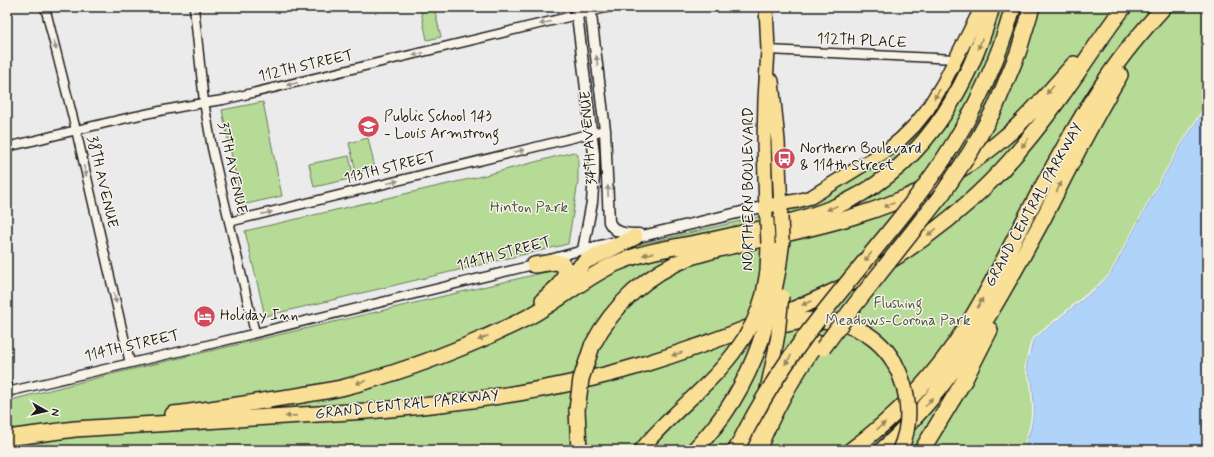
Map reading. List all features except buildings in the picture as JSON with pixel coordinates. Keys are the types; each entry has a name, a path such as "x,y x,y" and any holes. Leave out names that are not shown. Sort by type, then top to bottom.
{"highway":[{"path":"58,431 306,395 372,379 444,355 506,328 537,312 615,264 647,254 727,237 800,219 833,208 869,189 899,167 930,135 949,108 964,80 976,54 992,7"},
{"path":"736,450 769,389 797,347 832,301 918,195 943,160 963,128 985,85 1002,42 1013,7"},
{"path":"758,450 775,412 789,386 933,207 979,137 995,108 1018,53 1032,7"},
{"name":"GRAND CENTRAL PARKWAY","path":"7,438 58,431 367,411 463,402 511,395 590,378 637,366 714,341 823,297 862,277 895,257 940,226 990,182 1023,146 1062,95 1124,7"},
{"name":"GRAND CENTRAL PARKWAY","path":"851,450 903,406 926,381 951,349 982,300 1035,200 1091,102 1128,49 1164,7"},
{"name":"GRAND CENTRAL PARKWAY","path":"882,450 922,411 955,368 996,302 1041,222 1109,94 1134,53 1168,7"},
{"path":"592,346 606,321 628,296 648,280 677,263 708,252 830,223 875,210 923,190 959,170 988,151 1007,135 1031,111 1114,20"},
{"path":"928,450 990,330 1041,222"},
{"path":"506,328 534,308 583,263 635,237"},
{"path":"579,450 577,410 581,379 592,346 605,318 616,300 642,274 657,263 681,251 727,237"},
{"path":"694,450 718,422 737,393 751,366 761,340 780,263 775,242"},
{"path":"574,271 583,250"},
{"path":"534,265 555,262 563,264 566,269 559,285"},
{"path":"714,341 797,322 817,320 831,321 852,326 868,334 882,346 894,362 904,385 908,406 906,430 900,450"},
{"path":"768,450 793,397 820,346"},
{"path":"922,450 965,379"}],"main road":[{"name":"NORTHERN BOULEVARD","path":"766,7 768,50 764,132 766,206 767,221 775,242"},
{"name":"114TH STREET","path":"766,206 802,200 816,194 897,142 910,131 927,110 943,84 982,7"},
{"name":"NORTHERN BOULEVARD","path":"768,50 777,126 781,204 781,217 775,242"},
{"path":"748,450 768,385 778,334 773,295"},
{"path":"641,450 726,362 746,336 753,322 773,295"}],"street":[{"name":"38TH AVENUE","path":"45,7 76,130 130,363"},
{"name":"37TH AVENUE","path":"194,7 204,102 212,148 255,333"},
{"name":"112TH STREET","path":"7,147 76,130 204,102 223,100 576,11 610,7"},
{"name":"34TH AVENUE","path":"590,9 605,130 610,223 616,230 624,233 650,234"},
{"name":"34TH AVENUE","path":"576,11 594,154 591,206 583,250"},
{"name":"112TH PLACE","path":"768,50 956,59"},
{"name":"113TH STREET","path":"229,222 605,130"},
{"name":"114TH STREET","path":"8,388 130,363 255,333 534,265 557,256 766,206"}],"green space":[{"path":"420,7 434,7 441,37 427,40"},
{"name":"Flushing Meadows-Corona Park","path":"992,7 1207,7 1207,161 1052,450 7,450 7,401 112,374 589,262 624,248 810,204 885,160 908,143 930,118"},
{"path":"263,102 282,196 242,205 222,110"},
{"path":"368,138 375,168 356,172 349,143"},
{"name":"Hinton Park","path":"573,152 578,155 578,182 568,244 265,316 245,231 482,176"},
{"path":"349,156 354,178 314,187 309,164"}],"water":[{"path":"1207,106 1207,450 1024,450 1031,427 1034,409 1032,383 1026,367 1033,340 1098,287 1110,275 1161,180"}],"pier":[{"path":"1207,104 1161,180 1110,275 1098,287 1033,340 1026,367 1032,383 1034,409 1031,427 1024,449 1022,450 1029,427 1032,409 1030,383 1024,367 1031,339 1109,274 1160,179 1183,140"}],"place":[{"name":"Public School 143 - Louis Armstrong","path":"369,126"},
{"name":"Northern Boulevard & 114th Street","path":"785,158"},
{"name":"Holiday Inn","path":"204,316"}]}
